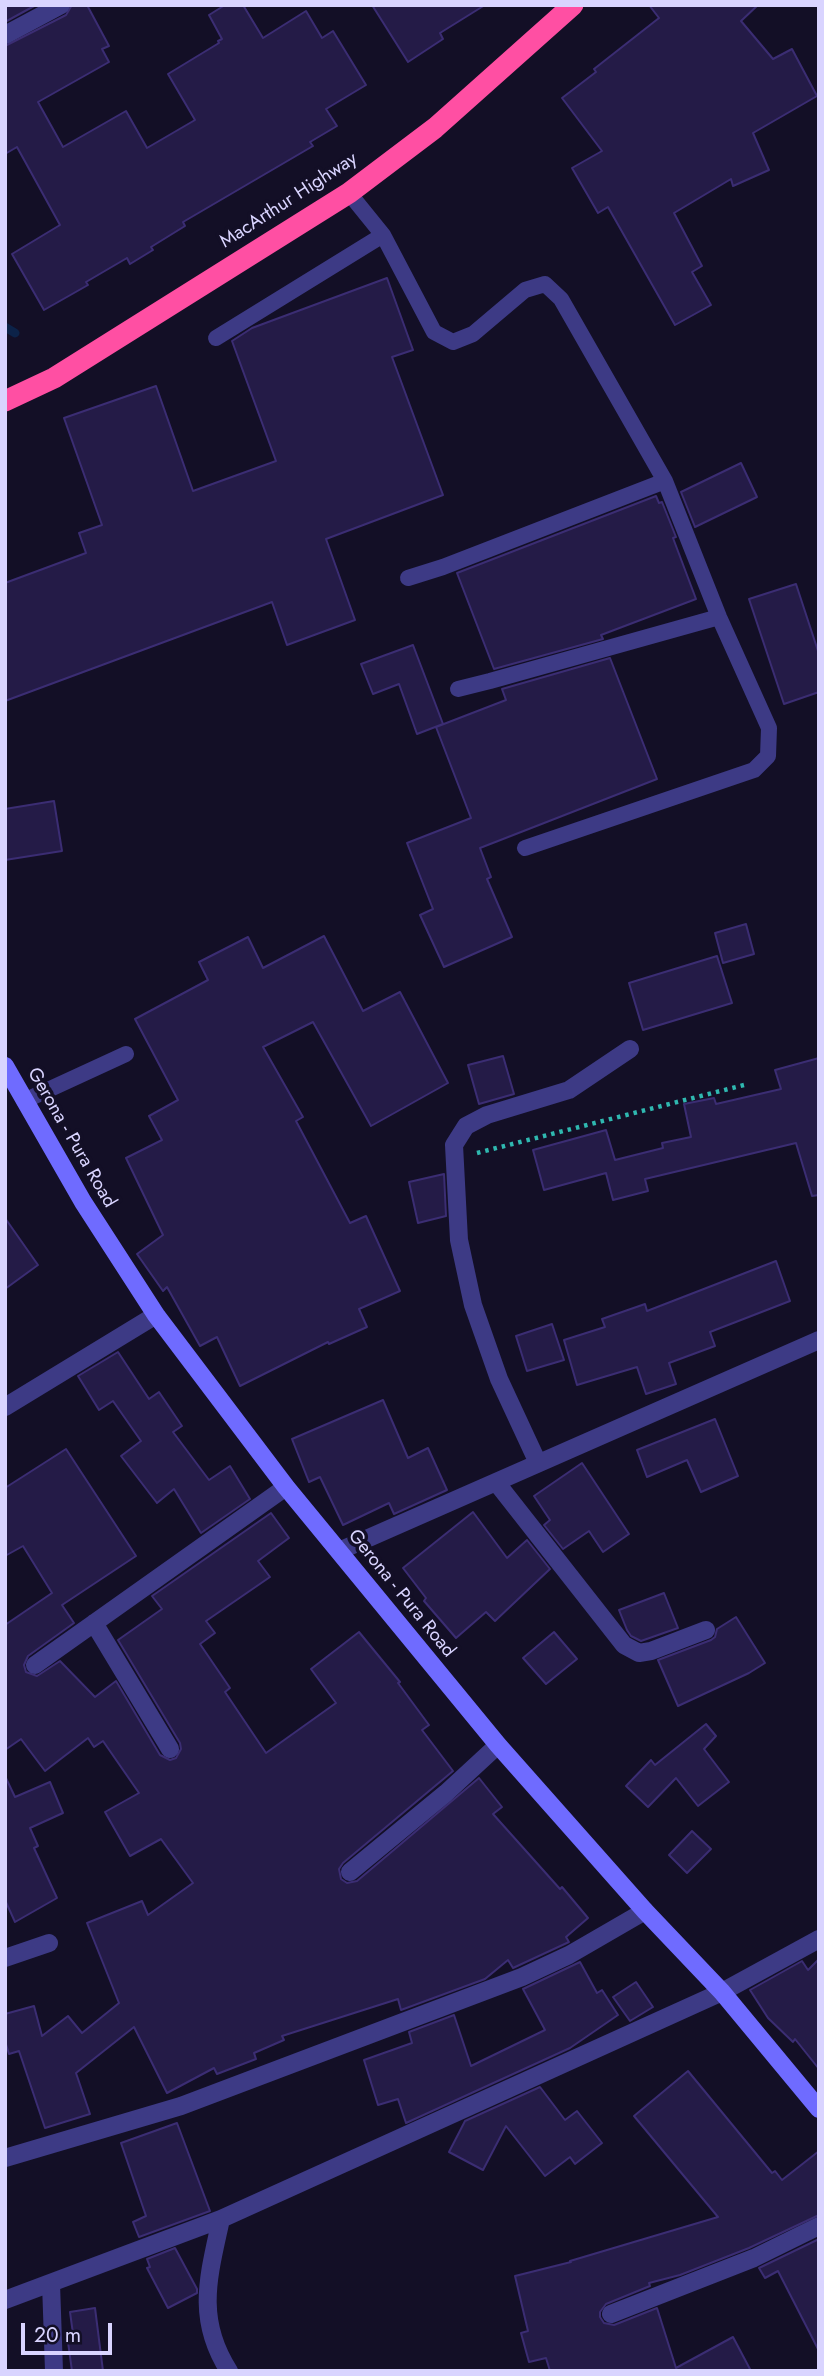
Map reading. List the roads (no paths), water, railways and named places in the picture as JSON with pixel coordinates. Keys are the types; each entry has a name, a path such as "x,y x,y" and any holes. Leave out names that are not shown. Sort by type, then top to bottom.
{"highway":[{"name":"MacArthur Highway","path":"5,401 54,378 349,193 435,128 573,5"}],"main road":[{"name":"Gerona - Pura Road","path":"5,1066 83,1202 156,1315 286,1487 498,1745 645,1911 722,1992 819,2109"}],"street":[{"path":"5,35 61,5"},
{"path":"538,1463 499,1379 473,1305 459,1240 454,1145 466,1126 487,1115 569,1090 630,1049"},
{"path":"5,1407 156,1315"},
{"path":"339,1551 819,1340"},
{"path":"496,1482 624,1645 639,1653 651,1651 706,1630"},
{"path":"35,1665 286,1487"},
{"path":"94,1623 170,1749"},
{"path":"351,1872 446,1793 498,1745"},
{"path":"5,2158 181,2106 509,1982 569,1955 645,1911"},
{"path":"5,2300 221,2219 722,1992 819,1939"},
{"path":"5,1958 49,1942"},
{"path":"221,2219 207,2282 208,2315 217,2352 229,2371"},
{"path":"611,2314 754,2259 819,2226"},
{"path":"51,2283 54,2371"}],"lane":[{"path":"349,193 383,235 435,332 453,341 473,334 525,290 545,284 561,299 666,481 719,617 769,728 768,756 754,770 525,848"},
{"path":"216,338 383,235"},
{"path":"408,578 457,562 666,481"},
{"path":"457,689 719,617"},
{"path":"24,1101 125,1054"}],"waterway":[{"path":"5,327 15,333"}]}
